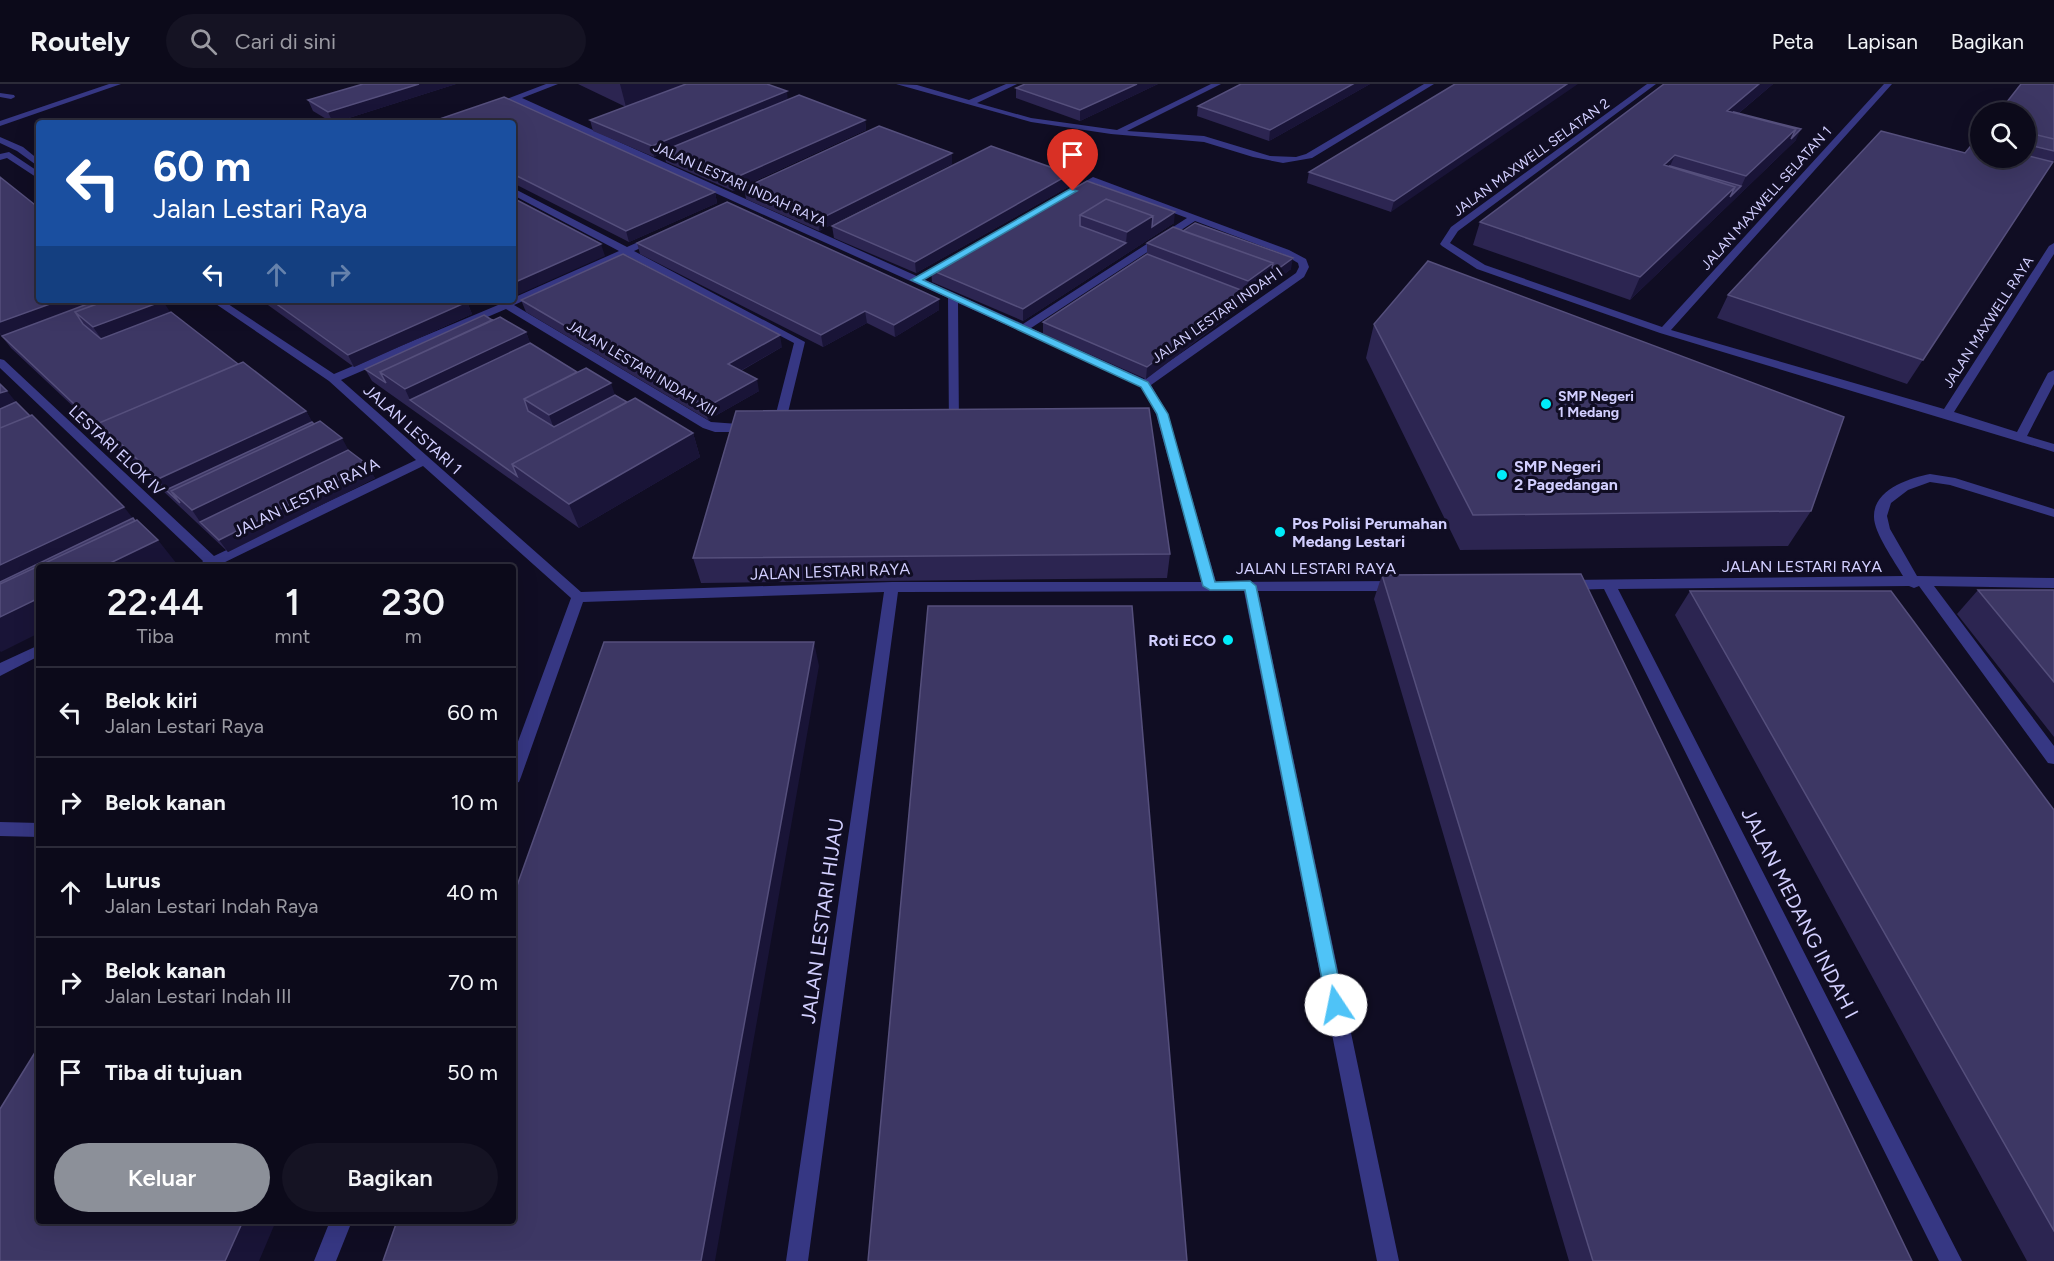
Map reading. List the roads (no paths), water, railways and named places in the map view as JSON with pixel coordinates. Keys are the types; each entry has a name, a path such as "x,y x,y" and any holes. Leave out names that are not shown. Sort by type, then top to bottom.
{"street":[{"path":"0,124 117,84"},
{"name":"JALAN LESTARI INDAH RAYA","path":"554,84 511,99 658,158 735,198 1145,384"},
{"path":"900,84 1033,120 1118,132 1203,139 1233,145 1283,162 1298,161 1309,156 1430,84"},
{"path":"972,102 1013,84"},
{"path":"1118,132 1217,84"},
{"name":"JALAN MAXWELL SELATAN 2","path":"1652,84 1454,230 1445,244 1481,267 1664,331"},
{"name":"JALAN MAXWELL SELATAN 1","path":"1664,331 1888,84"},
{"path":"0,95 11,97"},
{"path":"580,128 591,124"},
{"path":"0,140 20,150 36,162"},
{"path":"4,156 36,174"},
{"path":"1062,198 1093,180 1192,219"},
{"path":"516,192 628,250"},
{"path":"1023,329 1192,219"},
{"name":"JALAN LESTARI INDAH I","path":"1145,384 1300,275 1304,267 1302,261 1286,252 1192,219"},
{"path":"817,235 828,230"},
{"path":"516,296 669,231"},
{"name":"JALAN MAXWELL RAYA","path":"1947,414 2050,262 2054,246"},
{"name":"JALAN LESTARI INDAH XIII","path":"504,303 707,426 720,429 783,429 800,342 628,250"},
{"path":"916,280 926,274"},
{"path":"953,297 953,428"},
{"name":"JALAN LESTARI 1","path":"219,303 333,379 578,597"},
{"path":"333,379 500,303"},
{"path":"1664,331 1947,414 2054,448"},
{"name":"LESTARI ELOK IV","path":"0,362 207,564"},
{"path":"2020,438 2054,373"},
{"path":"1145,384 1162,414 1160,427 1210,586"},
{"name":"JALAN LESTARI RAYA","path":"210,564 424,460"},
{"path":"2054,513 1951,481 1920,480 1903,487 1885,501 1880,516 1883,529 1918,582 2054,758"},
{"name":"JALAN LESTARI RAYA","path":"1549,585 2054,583"},
{"name":"JALAN LESTARI RAYA","path":"578,597 892,587 1406,585"},
{"name":"JALAN MEDANG INDAH I","path":"1609,585 1951,1261"},
{"path":"1250,586 1388,1261"},
{"name":"JALAN LESTARI HIJAU","path":"797,1261 892,587"},
{"path":"516,769 578,597"},
{"path":"0,670 36,652"},
{"path":"0,829 36,830"},
{"path":"325,1261 340,1224"}],"place":[{"name":"SMP Negeri 1 Medang","path":"1546,404"},
{"name":"SMP Negeri 2 Pagedangan","path":"1502,475"},
{"name":"Pos Polisi Perumahan Medang Lestari","path":"1280,532"},
{"name":"Roti ECO","path":"1228,640"}]}
